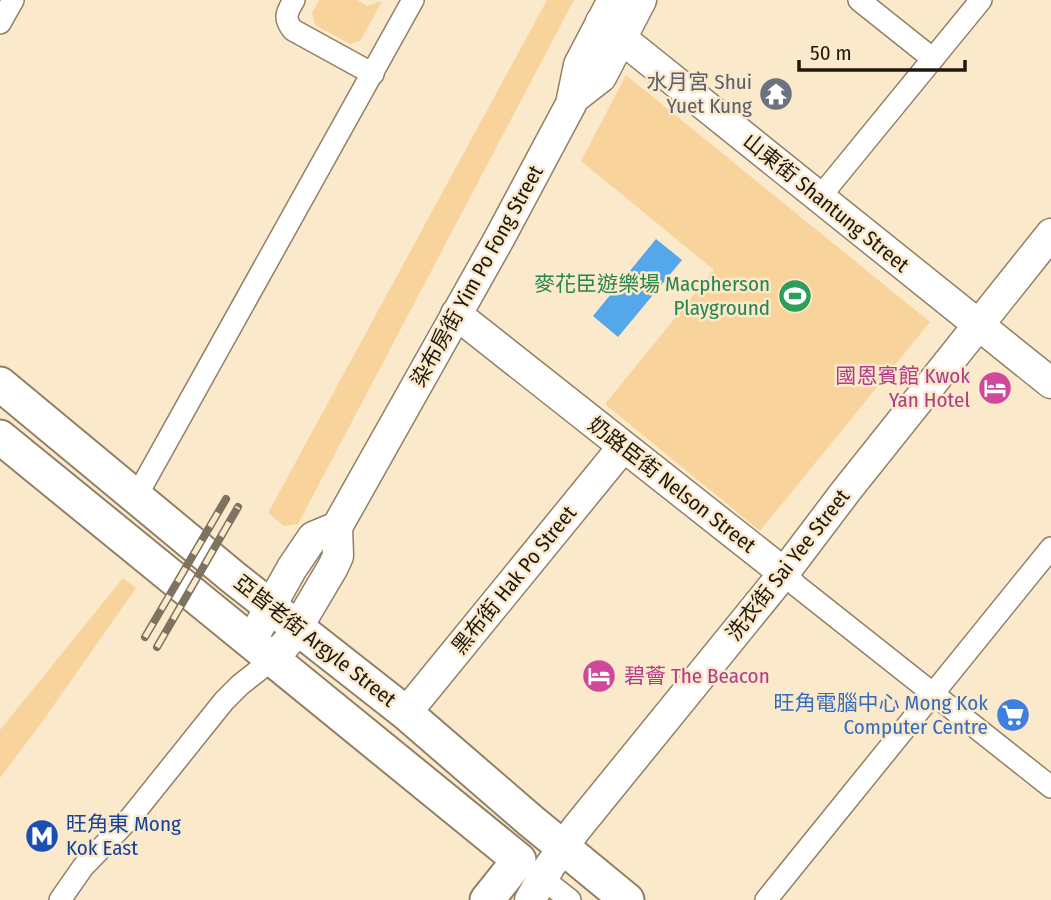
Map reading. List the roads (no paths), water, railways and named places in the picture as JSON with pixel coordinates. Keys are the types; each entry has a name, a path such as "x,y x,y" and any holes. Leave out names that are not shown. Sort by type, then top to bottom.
{"main road":[{"name":"亞皆老街 Argyle Street","path":"0,384 136,497 406,713 627,900"},
{"name":"亞皆老街 Argyle Street","path":"0,437 262,650 531,880"},
{"name":"洗衣街 Sai Yee Street","path":"487,900 531,880"}],"street":[{"path":"0,23 13,0"},
{"path":"294,0 286,13 286,22 293,30 373,74"},
{"path":"136,497 413,0"},
{"name":"染布房街 Yim Po Fong Street","path":"337,527 313,537 292,568 272,607 262,650 284,648 338,556 337,527 574,98 579,65 612,20 641,0"},
{"path":"859,0 933,59"},
{"path":"820,198 981,0"},
{"name":"山東街 Shantung Street","path":"612,20 820,198 1051,383"},
{"name":"洗衣街 Sai Yee Street","path":"531,880 553,839 784,573 1051,233"},
{"name":"奶路臣街 Nelson Street","path":"456,314 1051,788"},
{"name":"黑布街 Hak Po Street","path":"406,713 623,447"},
{"path":"766,900 1051,548"},
{"path":"60,900 83,867 131,817 224,701 240,685 262,650"},
{"name":"亞皆老街 Argyle Street","path":"531,880 570,900"}],"water":[{"path":"656,239 682,260 618,337 593,316"}],"railway":[{"path":"145,637 226,499"},
{"path":"157,647 238,507"}],"place":[{"name":"水月宮 Shui Yuet Kung","path":"776,94"},
{"name":"麥花臣遊樂場 Macpherson Playground","path":"795,296"},
{"name":"國恩賓館 Kwok Yan Hotel","path":"995,388"},
{"name":"碧薈 The Beacon","path":"599,676"},
{"name":"旺角電腦中心 Mong Kok Computer Centre","path":"1013,715"},
{"name":"旺角東 Mong Kok East","path":"42,836"}]}
